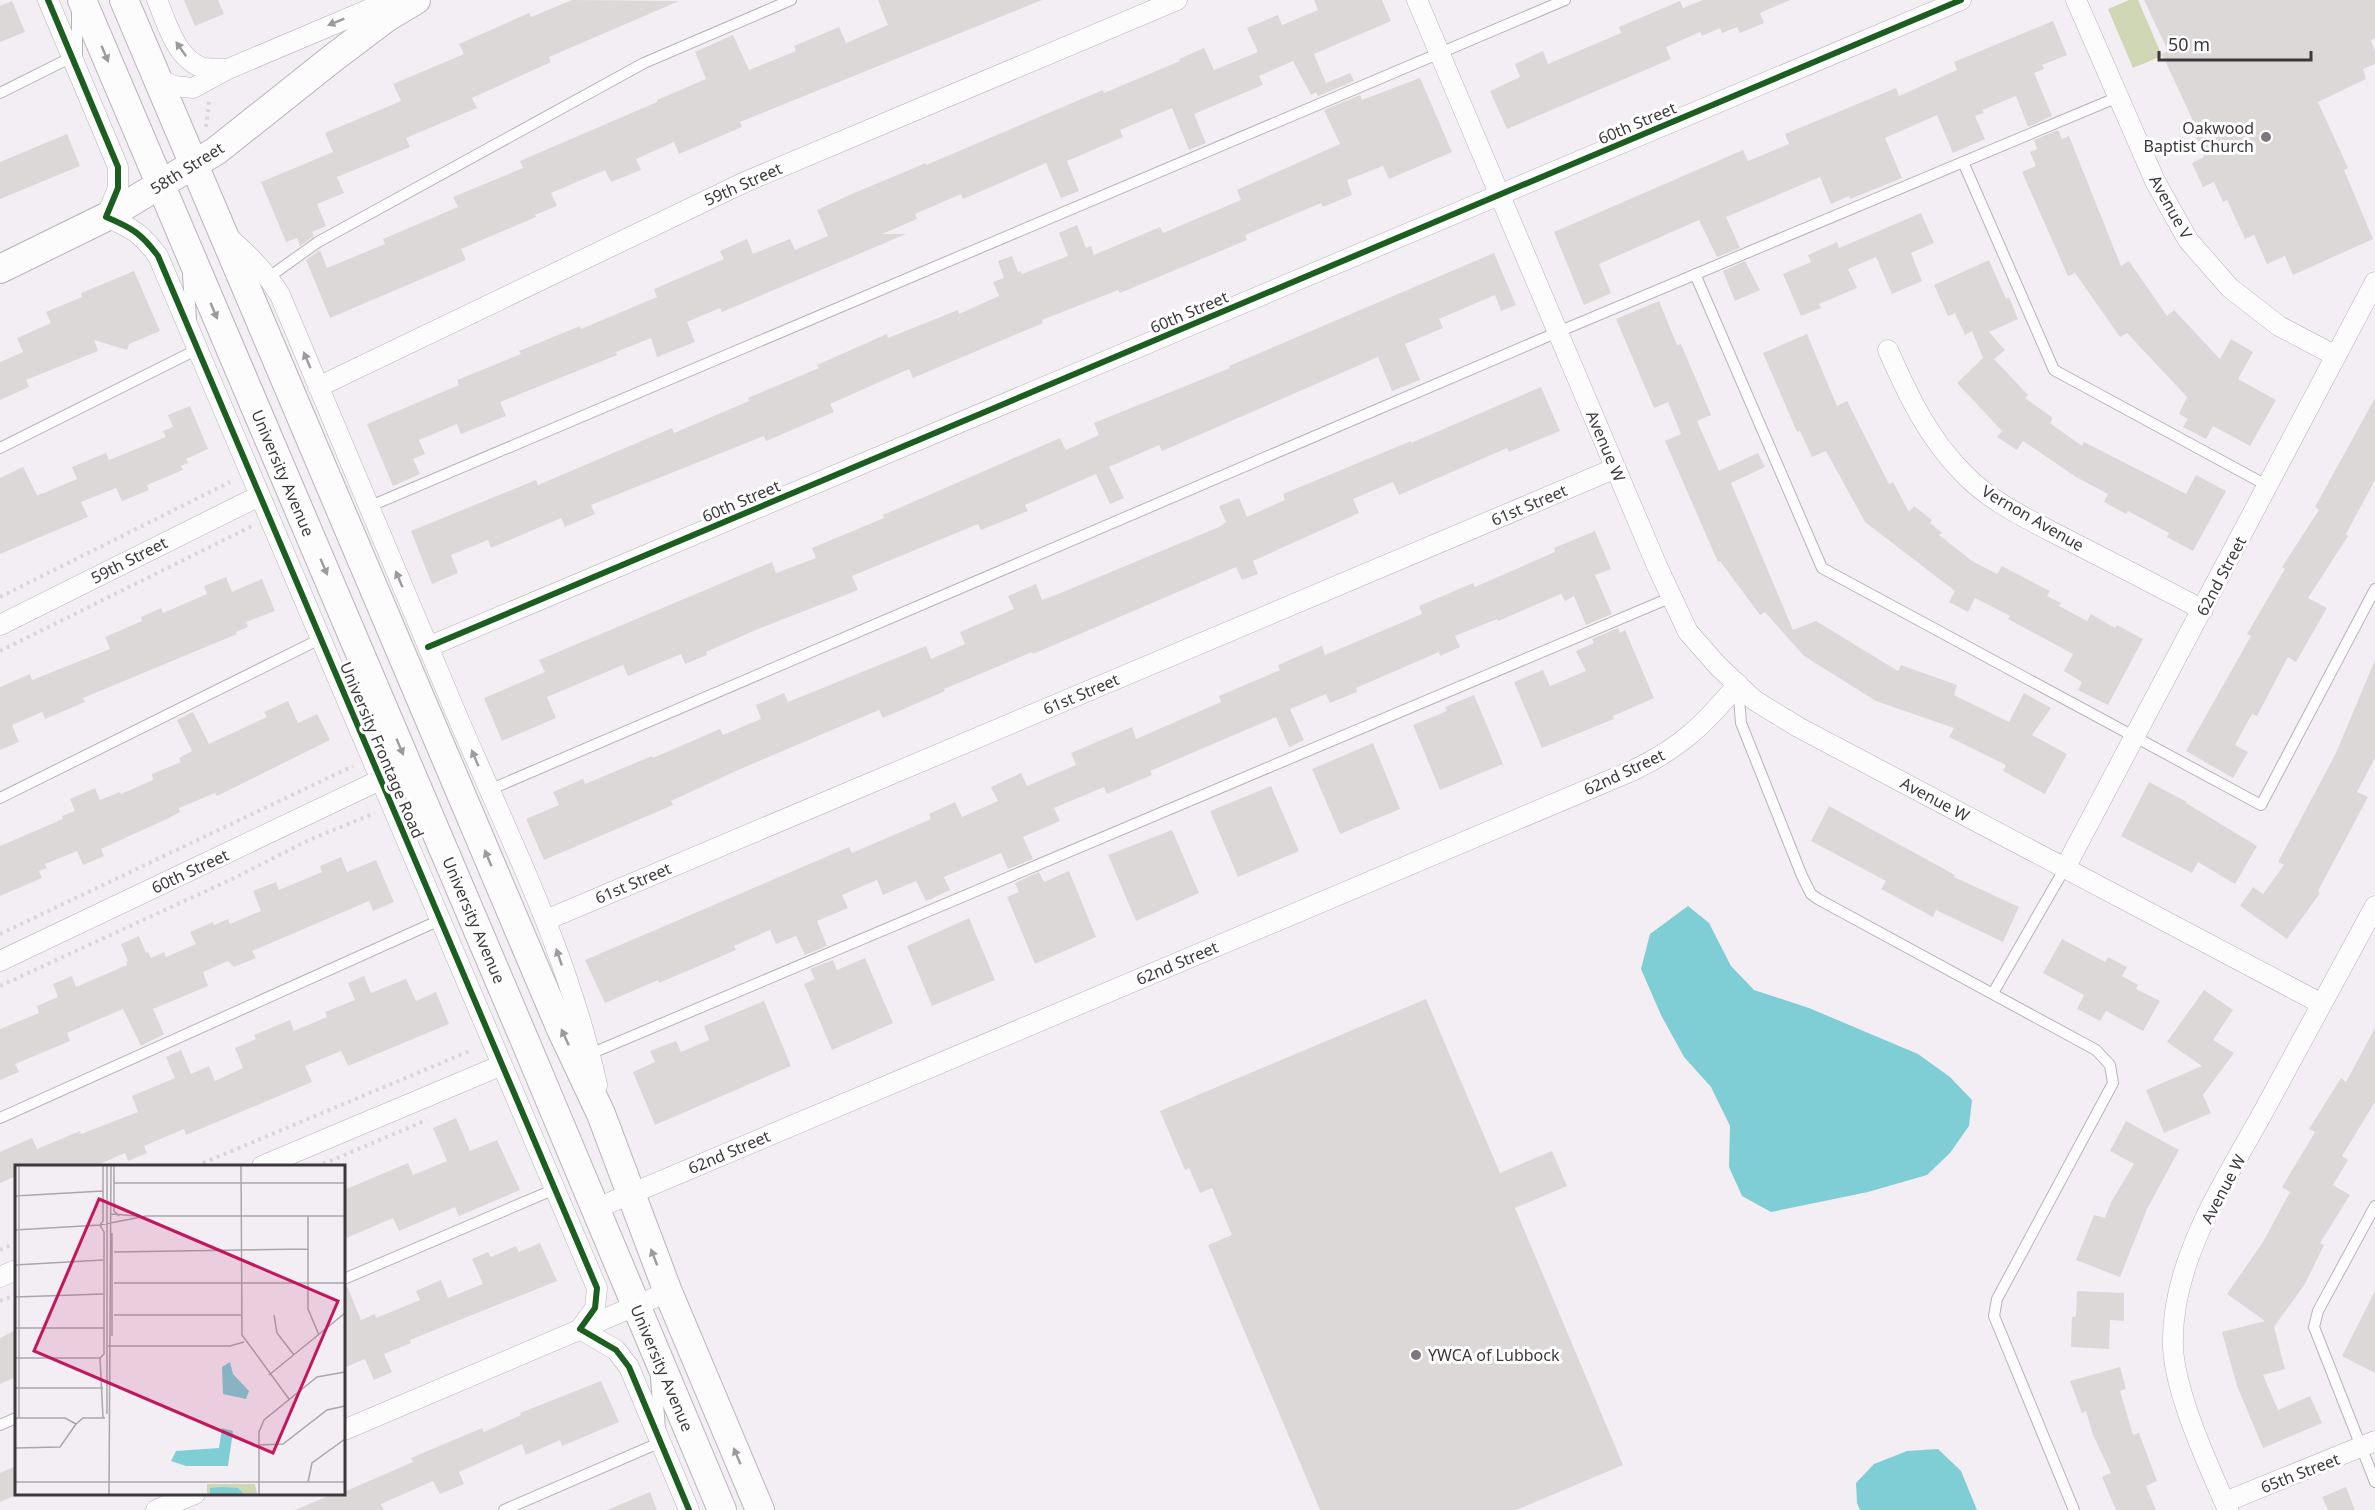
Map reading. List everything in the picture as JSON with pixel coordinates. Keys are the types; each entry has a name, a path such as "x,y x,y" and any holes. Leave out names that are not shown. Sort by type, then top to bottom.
{"main road":[{"name":"University Avenue","path":"82,0 162,184 722,1510"},
{"path":"124,0 560,1027 601,1114 668,1292 760,1510"},
{"name":"58th Street","path":"0,269 106,217 216,152 342,51 386,18 416,0"}],"street":[{"path":"48,0 118,167 118,188 106,217"},
{"path":"157,0 177,45 187,57 204,68 228,69"},
{"path":"156,78 174,86 193,88 228,69 391,0"},
{"name":"59th Street","path":"318,387 745,182 1177,0"},
{"name":"Avenue W","path":"1417,0 1672,597 1688,632 1718,666 1754,699 1798,727 2322,1004 2207,1216 2184,1270 2175,1314 2173,1348 2181,1389 2207,1462 2227,1506"},
{"name":"60th Street","path":"428,648 1961,0"},
{"name":"Avenue V","path":"2076,0 2155,181 2188,240 2230,288 2279,326 2336,356"},
{"name":"University Frontage Road","path":"106,217 134,229 148,242 158,256 195,341 597,1288 595,1308 580,1329"},
{"path":"222,231 252,257 269,277 280,296 428,648 546,920 586,1034 601,1114"},
{"name":"62nd Street","path":"2065,868 2375,282"},
{"name":"Vernon Avenue","path":"1888,350 1910,400 1933,438 1964,475 1981,490 2018,513 2203,610"},
{"name":"61st Street","path":"546,920 1616,468"},
{"name":"59th Street","path":"0,625 259,495"},
{"name":"62nd Street","path":"595,1209 1634,770 1674,749 1714,712 1738,684"},
{"name":"60th Street","path":"0,961 380,780"},
{"path":"2322,1004 2375,906"},
{"path":"267,1165 502,1065"},
{"path":"0,1277 15,1270"},
{"path":"345,1430 668,1292"},
{"path":"580,1329 616,1350 629,1367 689,1510"},
{"name":"65th Street","path":"2227,1506 2368,1445"},
{"path":"156,1510 193,1495"}],"lane":[{"path":"0,93 75,63 77,0"},
{"path":"269,277 318,242 644,63 791,0"},
{"path":"368,507 1565,0"},
{"path":"489,790 1558,332 2118,97"},
{"path":"1963,162 2054,370 2268,486"},
{"path":"0,448 195,341 186,245"},
{"path":"1695,274 1822,568 2261,805 2375,589"},
{"path":"590,1054 1672,597"},
{"path":"0,798 320,639"},
{"path":"1738,684 1741,723 1811,894 2096,1050 2105,1058 2113,1073 2113,1083 1997,1299 1994,1316 2074,1510"},
{"path":"1993,993 2065,868"},
{"path":"0,1118 440,920"},
{"path":"345,1278 555,1188"},
{"path":"2375,1206 2318,1311 2314,1327 2368,1445 2375,1482"},
{"path":"504,1510 660,1442 653,1347"},
{"path":"0,1425 15,1418"}],"path":[{"path":"206,127 209,99"},
{"path":"0,597 230,482"},
{"path":"0,651 252,526"},
{"path":"0,934 353,766"},
{"path":"0,986 232,879 309,840 382,810"},
{"path":"201,1165 472,1050"},
{"path":"322,1165 428,1120"},
{"path":"0,1250 15,1243"},
{"path":"0,1301 15,1294"}],"green space":[{"path":"2129,0 2138,0 2162,56 2133,68 2108,9"}],"water":[{"path":"1688,906 1709,923 1731,966 1754,990 1809,1008 1918,1054 1950,1077 1972,1100 1969,1126 1950,1153 1927,1175 1868,1192 1771,1212 1742,1196 1729,1167 1730,1126 1711,1087 1684,1057 1661,1015 1641,969 1650,934"},
{"path":"1938,1449 1961,1471 1977,1510 1860,1510 1857,1503 1856,1483 1874,1464 1907,1451"}],"building":[{"path":"184,0 218,0 224,14 195,26"},
{"path":"572,0 679,1 549,57 551,62 472,98 477,108 406,138 410,147 337,177 344,193 317,204 326,226 312,232 314,236 300,246 297,238 286,242 261,182 333,152 325,133 401,101 393,84 464,54 459,44 529,13 531,17"},
{"path":"878,0 1042,0 740,122 742,127 679,154 674,142 636,159 641,170 611,182 605,170 551,193 557,206 461,249 466,260 330,318 306,260 320,250 327,268 385,244 383,239 458,207 453,197 523,168 520,161 706,79 695,52 733,35 749,70 796,51 794,46 839,27 846,43 888,25"},
{"path":"1314,0 1382,0 1391,21 1314,54 1326,83 1350,73 1354,81 1318,96 1316,92 1311,95 1293,61 1259,76 1263,85 1194,114 1206,143 1189,150 1172,108 1120,130 1123,137 1067,161 1079,191 1061,198 1046,163 963,199 961,194 915,214 917,219 882,234 906,234 722,312 720,308 687,322 695,342 657,357 651,338 616,352 617,355 500,402 506,416 461,434 457,424 419,440 425,454 413,459 420,474 393,486 367,424 459,385 457,380 521,354 519,351 580,326 581,329 657,297 654,289 724,259 720,251 747,239 753,254 790,239 795,250 828,236 817,210 854,193 1103,90 1104,93 1180,61 1179,59 1204,48 1214,70 1258,52 1247,28 1278,15 1282,25 1318,10"},
{"path":"1703,0 1790,0 1760,13 1764,23 1740,33 1737,27 1722,33 1720,28 1702,36 1700,32 1666,47 1671,59 1507,129 1490,91 1520,77 1515,64 1543,51 1548,64 1621,33 1619,27 1680,1 1683,8"},
{"name":"Oakwood Baptist Church","path":"2144,0 2375,0 2375,38 2371,40 2375,52 2375,64 2363,69 2366,79 2318,102 2348,168 2344,170 2373,239 2293,275 2285,256 2267,264 2254,235 2245,239 2227,200 2223,202 2214,182 2203,187 2192,163 2204,157 2196,138 2200,136 2162,54 2168,51"},
{"path":"12,1 25,32 0,42 0,6"},
{"path":"2053,21 2067,55 2042,65 2044,69 2034,73 2052,116 2028,127 2016,96 1982,110 1984,113 1975,116 1985,139 1953,153 1937,115 1885,138 1902,178 1850,199 1849,196 1831,204 1820,177 1726,217 1740,248 1717,257 1699,220 1599,264 1611,293 1584,305 1554,232 1743,150 1748,161 1789,144 1785,134 1896,88 1899,96 1957,70 1954,62"},
{"path":"1420,78 1452,152 1389,179 1383,166 1347,180 1352,195 1323,207 1321,203 1245,235 1247,240 1120,293 1118,290 1042,320 1043,323 913,378 909,369 830,404 834,412 766,441 764,436 591,505 595,514 565,527 561,518 491,548 488,540 451,555 458,573 432,584 411,531 536,480 538,485 672,428 674,433 749,401 748,398 819,368 817,365 887,334 888,338 958,310 959,314 999,296 993,282 1004,278 998,261 1012,256 1018,272 1022,274 1068,256 1059,233 1077,225 1086,248 1091,246 1094,255 1160,227 1163,233 1241,200 1237,190 1340,144 1324,110 1360,95 1362,100"},
{"path":"2058,130 2062,139 2069,136 2121,266 2129,261 2167,316 2174,310 2220,359 2231,339 2253,352 2238,379 2276,400 2250,446 2213,426 2206,439 2183,427 2188,419 2179,414 2187,397 2127,333 2120,337 2075,273 2068,276 2022,172 2036,166 2030,152 2037,149 2034,140"},
{"path":"67,134 80,166 0,199 0,162"},
{"path":"1921,213 1934,243 1911,253 1922,281 1892,294 1876,257 1848,269 1857,288 1819,304 1821,308 1801,316 1783,274 1811,262 1808,255 1837,242 1839,248"},
{"path":"1494,253 1516,305 1501,311 1495,295 1439,319 1443,328 1405,344 1420,380 1392,391 1378,357 1162,451 1159,445 1109,467 1124,498 1110,504 1096,474 1025,505 1028,511 981,530 978,524 852,576 858,590 758,629 685,664 681,654 628,676 623,665 547,697 556,718 502,741 484,698 545,672 539,660 772,562 776,573 816,558 812,548 884,518 883,515 1060,438 1066,450 1099,435 1094,423 1230,368 1229,366"},
{"path":"1989,260 2006,299 2009,297 2018,319 1989,332 2005,350 1994,359 2028,395 2025,398 2053,418 2050,423 2082,446 2084,442 2186,494 2196,475 2226,491 2193,551 2167,537 2169,533 2128,511 2126,514 2104,502 2108,494 2076,477 2023,441 2017,450 1997,437 2002,431 1957,383 1983,358 1972,331 1965,335 1955,313 1948,316 1934,285"},
{"path":"1745,261 1760,290 1735,301 1723,271"},
{"path":"134,271 160,331 129,344 127,350 94,340 98,351 26,380 29,387 0,400 0,362 23,352 17,338 51,323 46,312 82,297 81,293"},
{"path":"1659,301 1677,345 1681,344 1711,415 1697,421 1719,471 1758,453 1765,467 1731,483 1793,630 1816,621 1898,671 1901,665 1957,685 1954,695 2009,722 2024,693 2051,708 2032,735 2067,754 2045,794 2003,771 2006,765 1949,737 1954,728 1876,701 1804,656 1765,612 1760,615 1720,561 1718,562 1665,441 1681,434 1668,402 1654,408 1616,319"},
{"path":"1807,334 1837,406 1847,401 1889,484 1893,482 1909,512 1914,506 1932,520 1930,523 1942,533 1939,535 1972,561 1997,574 2002,566 2050,591 2047,596 2061,603 2059,606 2087,621 2091,614 2115,628 2117,625 2143,639 2108,705 2078,690 2082,682 2064,671 2073,654 2008,619 2010,616 1975,598 1968,612 1949,602 1955,591 1865,522 1826,451 1812,457 1800,431 1797,432 1763,353"},
{"path":"1541,387 1560,431 1509,452 1507,448 1399,495 1393,482 1353,499 1359,513 1253,561 1258,574 1242,580 1236,567 1033,654 1032,652 944,689 945,691 883,718 879,710 738,770 671,801 673,805 544,860 526,819 559,805 553,792 583,779 585,784 720,729 723,735 761,719 756,705 784,693 788,702 926,646 931,659 965,644 960,632 1014,609 1008,596 1036,584 1042,600 1058,594 1219,527 1226,522 1219,506 1239,498 1247,517 1285,500 1283,494 1411,441 1411,443"},
{"path":"2375,398 2375,480 2346,534 2348,536 2308,598 2327,608 2296,662 2288,657 2257,716 2252,714 2235,745 2248,752 2233,778 2186,751 2251,636 2247,634 2285,569 2282,567 2319,510 2315,507"},
{"path":"190,406 208,449 186,459 188,463 181,466 183,470 147,485 149,490 122,501 116,488 81,502 88,517 0,554 0,478 23,467 37,495 44,493 77,479 72,467 106,453 109,460 166,437 163,431 173,427 168,415"},
{"path":"1595,531 1611,569 1595,575 1612,614 1586,625 1574,596 1565,601 1561,594 1498,621 1497,619 1455,636 1460,647 1440,656 1439,652 1356,688 1357,692 1330,703 1326,694 1290,709 1304,740 1289,747 1276,717 1150,771 1152,775 1107,794 1104,787 1054,808 1060,821 1023,837 1033,859 1008,869 1001,853 944,877 950,890 926,901 916,881 883,895 877,880 842,895 848,908 817,921 827,946 805,955 796,936 776,944 770,930 734,946 736,950 605,1003 585,960 849,847 852,853 931,819 929,814 955,802 962,817 998,801 991,787 1021,773 1027,786 1076,765 1071,753 1132,727 1136,739 1221,702 1219,696 1280,670 1278,665 1322,646 1325,655 1422,614 1419,606 1473,583 1475,587 1555,552 1554,548"},
{"path":"226,577 232,592 262,579 275,611 246,622 248,627 236,632 237,634 83,698 85,702 45,719 42,712 12,725 19,742 0,750 0,687 30,674 32,680 110,649 105,637 142,621 141,617 161,608 163,613 207,594 204,586"},
{"path":"1618,628 1620,633 1625,630 1654,698 1613,716 1614,719 1542,748 1514,682 1543,670 1550,686 1586,671 1576,651 1594,643 1592,639"},
{"path":"2375,660 2375,758 2357,792 2368,797 2318,891 2320,893 2287,939 2240,906 2253,887 2263,894 2284,865 2278,862 2336,753"},
{"path":"1474,695 1503,764 1440,790 1413,725 1447,711 1445,707"},
{"path":"288,701 298,723 317,714 330,740 217,796 215,793 179,808 180,812 169,818 101,849 104,856 83,865 77,851 45,864 47,868 39,871 42,878 0,896 0,846 63,819 62,816 75,811 70,799 95,788 100,800 120,792 121,794 153,780 152,774 181,762 179,758 192,751 177,720 193,712 209,744 267,717 264,712"},
{"path":"1373,743 1400,809 1340,834 1312,769"},
{"path":"2149,782 2187,802 2257,846 2235,884 2198,862 2192,873 2121,836"},
{"path":"1271,786 1299,851 1238,877 1210,811"},
{"path":"1829,806 1955,875 1954,877 2019,907 2003,942 1936,910 1933,917 1881,889 1886,881 1811,841"},
{"path":"1172,830 1199,893 1136,921 1108,855"},
{"path":"341,857 347,872 376,860 394,902 373,911 369,901 252,951 256,958 234,967 228,961 203,972 208,986 153,1009 164,1034 141,1046 123,1009 67,1033 70,1041 15,1064 19,1072 0,1080 0,1029 39,1013 37,1006 58,997 53,984 72,976 76,987 127,965 128,961 121,944 139,936 146,953 148,952 151,958 164,952 166,957 196,944 190,932 213,922 214,925 228,919 230,924 261,911 253,891 276,882 279,890 322,872 320,866"},
{"path":"1069,871 1096,937 1035,964 1007,897 1019,892 1015,883 1039,872 1044,882"},
{"path":"969,918 995,980 932,1006 907,946"},
{"path":"2062,939 2105,962 2108,957 2127,967 2122,976 2138,985 2136,989 2160,1001 2143,1031 2106,1011 2100,1021 2077,1009 2084,995 2043,973"},
{"path":"865,958 893,1023 832,1050 804,984 815,979 810,969 833,960 837,970"},
{"path":"364,976 371,993 406,979 416,1001 436,992 449,1024 348,1066 341,1051 305,1066 312,1082 186,1135 184,1129 144,1146 147,1153 128,1161 125,1153 98,1165 15,1165 15,1176 0,1183 0,1152 32,1138 37,1149 80,1131 81,1134 138,1112 132,1096 175,1078 166,1057 181,1050 191,1074 209,1066 215,1081 243,1068 235,1048 256,1039 254,1035 290,1020 294,1031 327,1017 325,1012 355,1000 348,983"},
{"path":"2204,990 2233,1010 2213,1040 2234,1053 2203,1095 2211,1113 2164,1133 2146,1090 2202,1066 2167,1042"},
{"name":"YWCA of Lubbock","path":"1426,999 1500,1173 1552,1151 1567,1186 1515,1208 1623,1465 1516,1510 1320,1510 1208,1245 1232,1235 1212,1188 1200,1193 1189,1168 1185,1170 1160,1111"},
{"path":"764,1001 791,1066 655,1125 633,1072 655,1062 650,1051 676,1041 681,1052 709,1040 704,1026"},
{"path":"2375,1028 2375,1102 2342,1156 2348,1160 2333,1185 2350,1195 2320,1243 2324,1245 2305,1284 2274,1327 2285,1369 2263,1375 2278,1410 2310,1396 2322,1423 2263,1448 2237,1386 2222,1332 2265,1321 2227,1294 2263,1242 2290,1192 2282,1187 2315,1132 2309,1129 2341,1078 2346,1082"},
{"path":"456,1118 470,1151 497,1140 520,1190 459,1216 455,1207 399,1231 393,1218 345,1239 345,1190 408,1163 413,1175 447,1161 433,1128"},
{"path":"2126,1121 2179,1150 2147,1209 2120,1277 2076,1260 2094,1215 2105,1218 2111,1202 2134,1164 2110,1151"},
{"path":"540,1243 557,1281 410,1340 411,1343 384,1354 392,1372 374,1380 365,1359 345,1368 345,1286 347,1286 361,1320 375,1314 376,1318 420,1300 416,1291 441,1280 448,1298 483,1284 472,1259 488,1252 491,1257 516,1246 519,1252"},
{"path":"2077,1291 2124,1293 2124,1321 2110,1320 2109,1349 2071,1347 2072,1317 2076,1316"},
{"path":"2375,1291 2375,1373 2342,1356"},
{"path":"15,1330 15,1377 0,1384 0,1338"},
{"path":"2120,1367 2126,1389 2120,1391 2133,1435 2139,1433 2157,1481 2146,1486 2156,1510 2116,1510 2102,1477 2111,1473 2093,1435 2086,1411 2082,1413 2070,1381"},
{"path":"601,1381 619,1422 562,1446 560,1440 526,1455 522,1444 459,1472 464,1484 440,1494 433,1481 381,1504 384,1510 295,1510 331,1495 345,1495 345,1490 413,1462 411,1458 482,1428 484,1432 521,1415 520,1413"},
{"path":"15,1466 16,1495 0,1502 0,1473"},
{"path":"2346,1487 2355,1510 2328,1510 2322,1497"},
{"path":"650,1492 657,1510 607,1510"}],"cycle path":[{"path":"48,0 118,167 118,188 106,217 135,232 158,256 597,1288 595,1308 580,1329 616,1350 629,1367 689,1510"},
{"path":"428,647 1961,0"}],"place":[{"name":"Oakwood Baptist Church","path":"2266,137"},
{"name":"YWCA of Lubbock","path":"1416,1355"}]}
